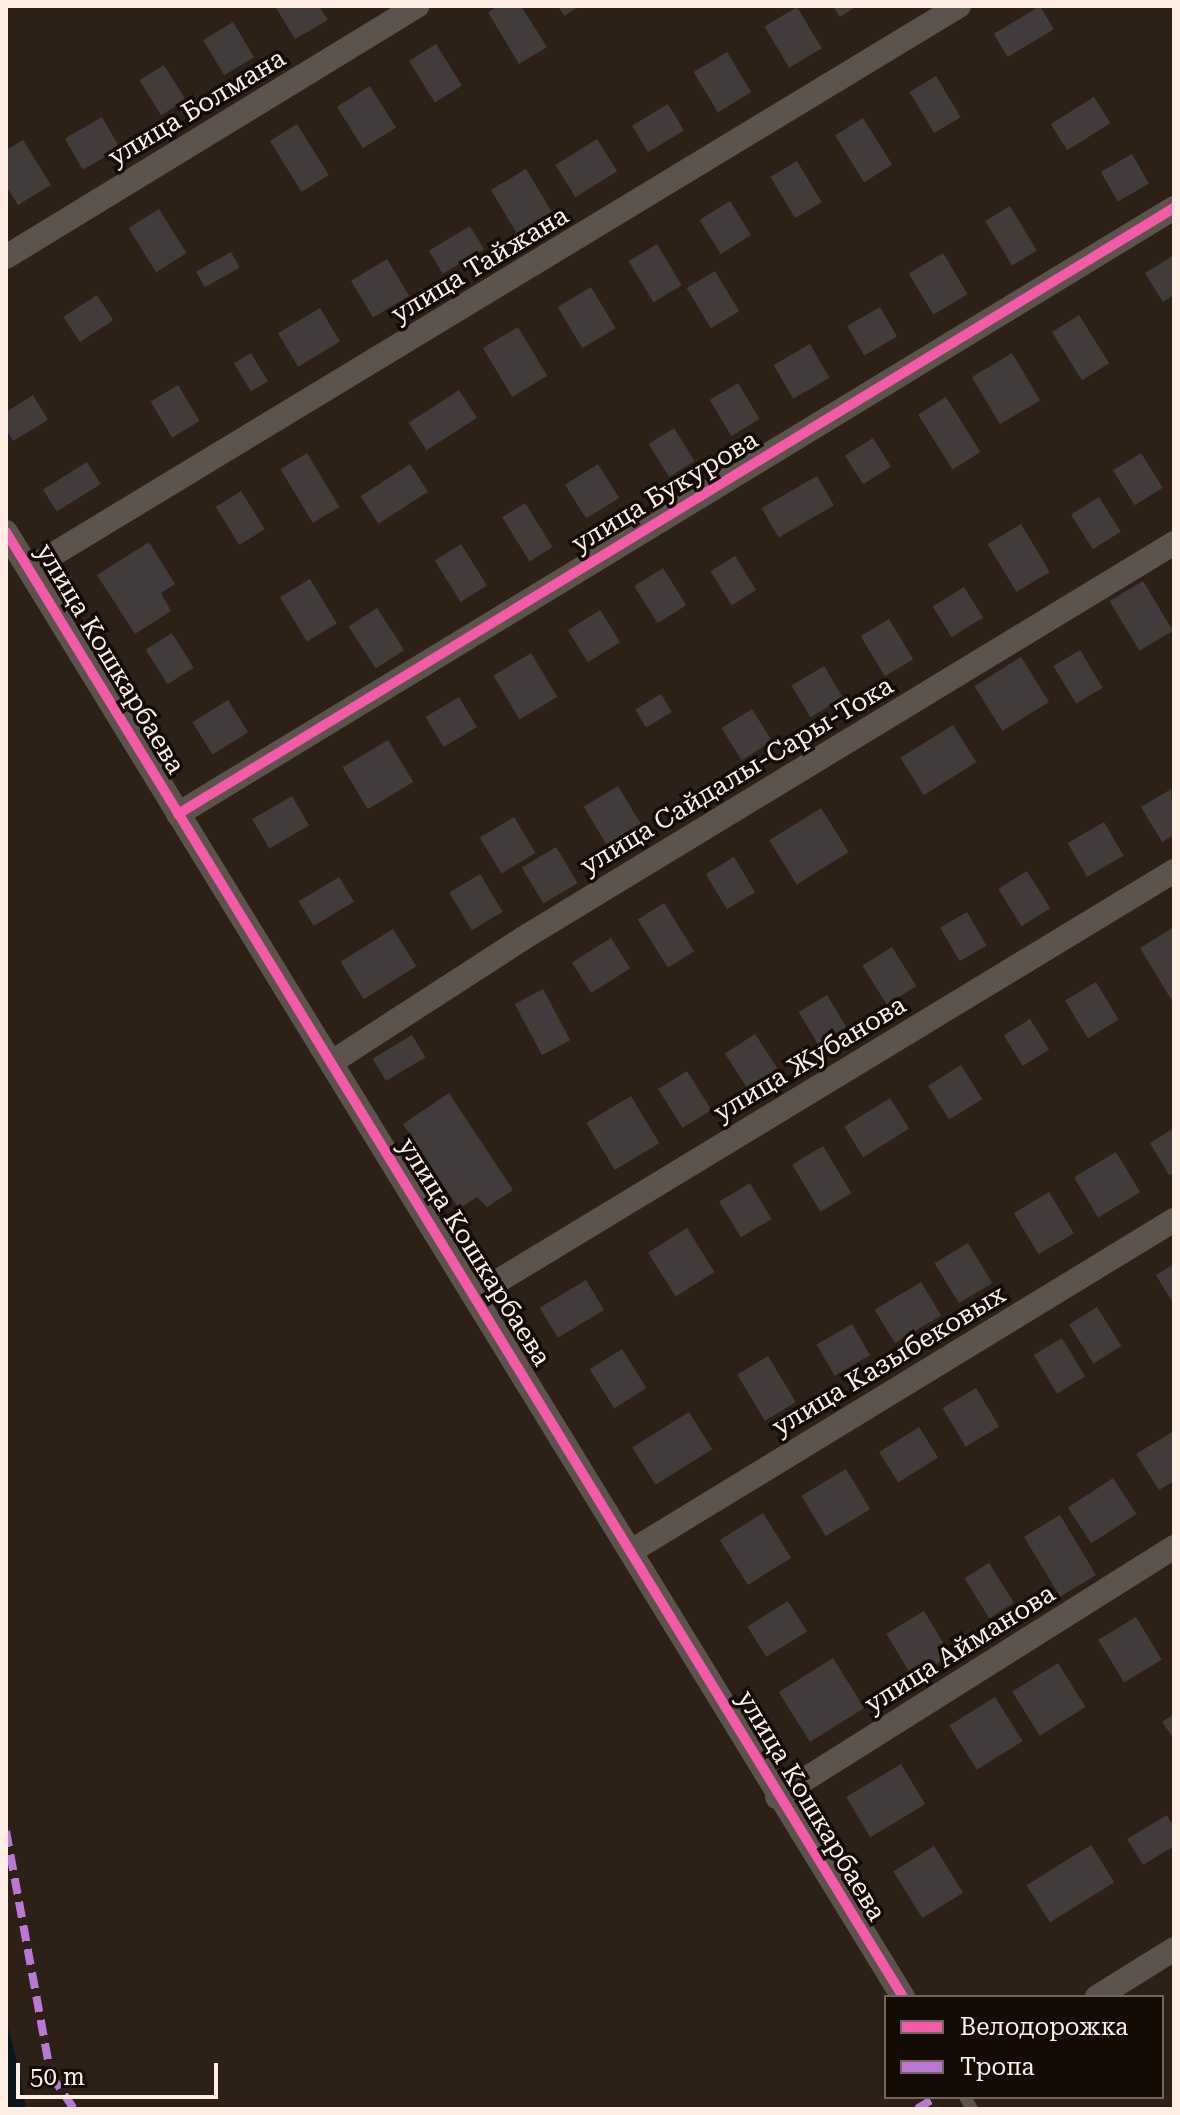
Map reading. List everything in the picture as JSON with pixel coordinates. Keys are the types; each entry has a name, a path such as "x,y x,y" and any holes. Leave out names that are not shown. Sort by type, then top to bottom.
{"street":[{"name":"улица Болмана","path":"6,257 417,6"},
{"name":"улица Тайжана","path":"29,569 959,6"},
{"name":"улица Букурова","path":"178,814 1174,208"},
{"name":"улица Кошкарбаева","path":"6,532 633,1550 777,1797 902,1995"},
{"name":"улица Сайдалы-Сары-Тока","path":"332,1062 522,939 1174,543"},
{"name":"улица Жубанова","path":"475,1295 1174,871"},
{"name":"улица Казыбековых","path":"633,1550 1174,1220"},
{"name":"улица Айманова","path":"777,1797 1174,1547"},
{"path":"1100,1995 1174,1949"}],"shaded area":[{"path":"6,2020 20,2074 26,2109 6,2109"}],"building":[{"path":"275,6 319,6 328,20 295,39"},
{"path":"498,6 521,6 547,47 519,64 488,12"},
{"path":"558,6 580,6 564,16"},
{"path":"833,6 857,6 840,17"},
{"path":"1040,6 1054,29 1008,57 994,34"},
{"path":"797,7 822,48 789,68 764,27"},
{"path":"233,22 254,57 224,75 203,40"},
{"path":"436,44 462,86 435,103 409,61"},
{"path":"727,52 751,92 718,112 694,72"},
{"path":"164,65 186,100 161,115 139,80"},
{"path":"936,76 961,117 934,133 909,92"},
{"path":"370,86 396,128 363,148 337,107"},
{"path":"1094,97 1110,123 1067,150 1051,124"},
{"path":"668,104 684,131 648,152 632,126"},
{"path":"102,117 120,148 83,170 65,138"},
{"path":"863,118 892,165 864,182 835,135"},
{"path":"297,124 329,175 302,192 270,141"},
{"path":"597,139 617,171 576,197 555,165"},
{"path":"23,140 51,185 18,205 6,186 6,150"},
{"path":"1132,154 1149,183 1118,201 1101,172"},
{"path":"797,161 822,202 795,218 770,177"},
{"path":"526,169 553,214 518,235 491,190"},
{"path":"730,201 751,235 721,254 699,220"},
{"path":"1010,206 1037,251 1012,266 985,221"},
{"path":"159,209 187,253 156,272 128,228"},
{"path":"470,226 484,249 443,274 429,251"},
{"path":"657,244 682,285 653,302 629,261"},
{"path":"231,252 240,268 205,287 196,271"},
{"path":"943,253 968,294 933,315 909,274"},
{"path":"1174,255 1174,295 1163,302 1145,273"},
{"path":"387,259 409,296 373,317 351,281"},
{"path":"715,271 739,311 711,328 687,288"},
{"path":"591,287 616,328 582,348 558,307"},
{"path":"97,295 113,320 80,342 63,317"},
{"path":"880,307 897,336 864,355 847,326"},
{"path":"320,308 340,341 298,367 278,333"},
{"path":"1079,315 1109,363 1082,380 1052,332"},
{"path":"518,327 547,376 512,397 483,348"},
{"path":"810,344 830,378 793,399 774,365"},
{"path":"251,353 268,381 251,392 234,363"},
{"path":"1012,353 1040,400 1000,424 972,377"},
{"path":"738,383 760,419 731,436 710,400"},
{"path":"178,385 200,421 172,437 151,401"},
{"path":"459,390 477,418 427,450 409,423"},
{"path":"33,395 48,420 13,441 6,430 6,412"},
{"path":"946,397 980,452 952,470 918,414"},
{"path":"674,428 695,461 669,477 649,444"},
{"path":"873,438 891,467 863,484 845,455"},
{"path":"307,453 339,507 313,523 280,469"},
{"path":"1141,453 1163,488 1135,505 1113,470"},
{"path":"87,462 101,484 57,512 43,490"},
{"path":"410,464 428,492 378,524 361,496"},
{"path":"598,464 619,498 586,519 565,485"},
{"path":"817,476 834,505 779,537 762,508"},
{"path":"241,491 265,529 239,545 216,507"},
{"path":"1099,497 1121,532 1093,549 1071,514"},
{"path":"525,503 553,547 530,561 502,517"},
{"path":"1021,524 1050,572 1016,592 988,544"},
{"path":"149,542 175,584 161,593 171,611 135,634 97,575"},
{"path":"461,544 487,586 461,602 435,560"},
{"path":"735,556 756,590 732,605 710,571"},
{"path":"663,568 686,605 657,623 634,586"},
{"path":"310,579 337,624 307,642 280,597"},
{"path":"1143,581 1173,631 1139,651 1110,601"},
{"path":"964,587 983,618 952,637 933,607"},
{"path":"377,608 404,650 376,668 348,627"},
{"path":"600,610 620,642 588,662 568,630"},
{"path":"889,619 913,659 885,676 861,636"},
{"path":"172,633 194,668 167,684 146,649"},
{"path":"1080,650 1103,688 1076,704 1053,666"},
{"path":"531,653 557,697 520,719 493,676"},
{"path":"1021,657 1049,702 1002,731 974,686"},
{"path":"824,666 843,698 810,717 791,686"},
{"path":"661,694 672,712 646,727 635,709"},
{"path":"459,697 477,727 444,747 426,717"},
{"path":"228,700 248,732 213,754 192,722"},
{"path":"752,709 772,741 742,760 721,728"},
{"path":"953,725 976,762 924,795 900,758"},
{"path":"388,740 413,782 368,809 343,767"},
{"path":"618,786 642,826 608,847 584,807"},
{"path":"1171,789 1174,835 1162,842 1141,807"},
{"path":"292,796 309,825 269,848 252,819"},
{"path":"821,808 849,852 797,884 769,840"},
{"path":"514,817 536,853 501,874 480,838"},
{"path":"1104,822 1124,856 1087,877 1068,843"},
{"path":"556,847 578,883 543,904 522,868"},
{"path":"734,857 755,892 727,909 706,874"},
{"path":"1027,871 1050,908 1021,926 998,889"},
{"path":"480,874 503,912 472,930 449,893"},
{"path":"339,877 354,902 314,926 299,901"},
{"path":"664,903 694,951 668,968 638,919"},
{"path":"967,912 986,946 960,961 940,928"},
{"path":"1174,927 1174,1004 1140,948"},
{"path":"393,929 416,966 364,999 340,962"},
{"path":"611,938 630,969 591,993 572,962"},
{"path":"892,947 916,986 887,1005 862,966"},
{"path":"1096,982 1119,1020 1088,1038 1065,1001"},
{"path":"543,989 570,1040 542,1055 515,1004"},
{"path":"827,995 849,1031 820,1048 799,1012"},
{"path":"1030,1019 1049,1050 1023,1066 1004,1035"},
{"path":"755,1034 778,1070 748,1090 725,1054"},
{"path":"412,1035 425,1057 386,1081 373,1059"},
{"path":"961,1065 982,1099 949,1120 928,1086"},
{"path":"687,1071 711,1110 683,1128 658,1089"},
{"path":"449,1093 513,1190 487,1207 477,1197 459,1209 403,1124"},
{"path":"631,1096 659,1143 615,1170 586,1123"},
{"path":"890,1098 909,1129 863,1157 844,1127"},
{"path":"1174,1128 1174,1173 1169,1175 1150,1143"},
{"path":"823,1146 851,1193 820,1212 792,1165"},
{"path":"1116,1152 1140,1192 1098,1218 1074,1177"},
{"path":"750,1183 772,1219 741,1238 719,1202"},
{"path":"1049,1192 1074,1233 1039,1254 1014,1213"},
{"path":"687,1228 715,1272 676,1296 648,1252"},
{"path":"968,1243 992,1283 959,1303 935,1263"},
{"path":"1174,1264 1174,1305 1156,1275"},
{"path":"586,1280 604,1310 558,1338 540,1308"},
{"path":"921,1282 941,1315 895,1343 875,1310"},
{"path":"1097,1307 1121,1346 1093,1363 1069,1324"},
{"path":"852,1324 870,1355 834,1376 816,1344"},
{"path":"1062,1338 1085,1377 1057,1394 1034,1355"},
{"path":"622,1349 646,1388 614,1408 590,1369"},
{"path":"768,1356 796,1402 765,1421 737,1375"},
{"path":"976,1388 999,1427 966,1447 943,1408"},
{"path":"689,1412 712,1449 655,1485 632,1448"},
{"path":"919,1427 938,1458 898,1482 879,1452"},
{"path":"1174,1431 1174,1481 1159,1490 1136,1454"},
{"path":"846,1469 870,1509 826,1536 801,1496"},
{"path":"1113,1478 1136,1514 1091,1543 1068,1507"},
{"path":"763,1513 791,1558 748,1585 720,1540"},
{"path":"1060,1515 1096,1575 1060,1597 1024,1537"},
{"path":"989,1563 1014,1603 989,1618 964,1578"},
{"path":"788,1601 807,1632 766,1657 747,1626"},
{"path":"924,1611 951,1656 913,1678 886,1634"},
{"path":"1136,1617 1162,1660 1124,1683 1098,1640"},
{"path":"833,1658 864,1708 810,1742 779,1692"},
{"path":"1058,1663 1086,1707 1040,1736 1012,1692"},
{"path":"995,1697 1023,1741 977,1770 949,1726"},
{"path":"1174,1714 1174,1739 1162,1722"},
{"path":"901,1764 925,1804 870,1837 846,1797"},
{"path":"1167,1815 1174,1827 1174,1846 1143,1865 1127,1839"},
{"path":"1091,1845 1114,1882 1050,1923 1027,1885"},
{"path":"934,1846 963,1893 922,1918 893,1871"}],"marked path":[{"path":"6,1831 51,2075 74,2109"},
{"path":"917,2109 933,2099"}],"cycle path":[{"path":"178,814 1174,208"},
{"path":"6,532 902,1995"}]}
